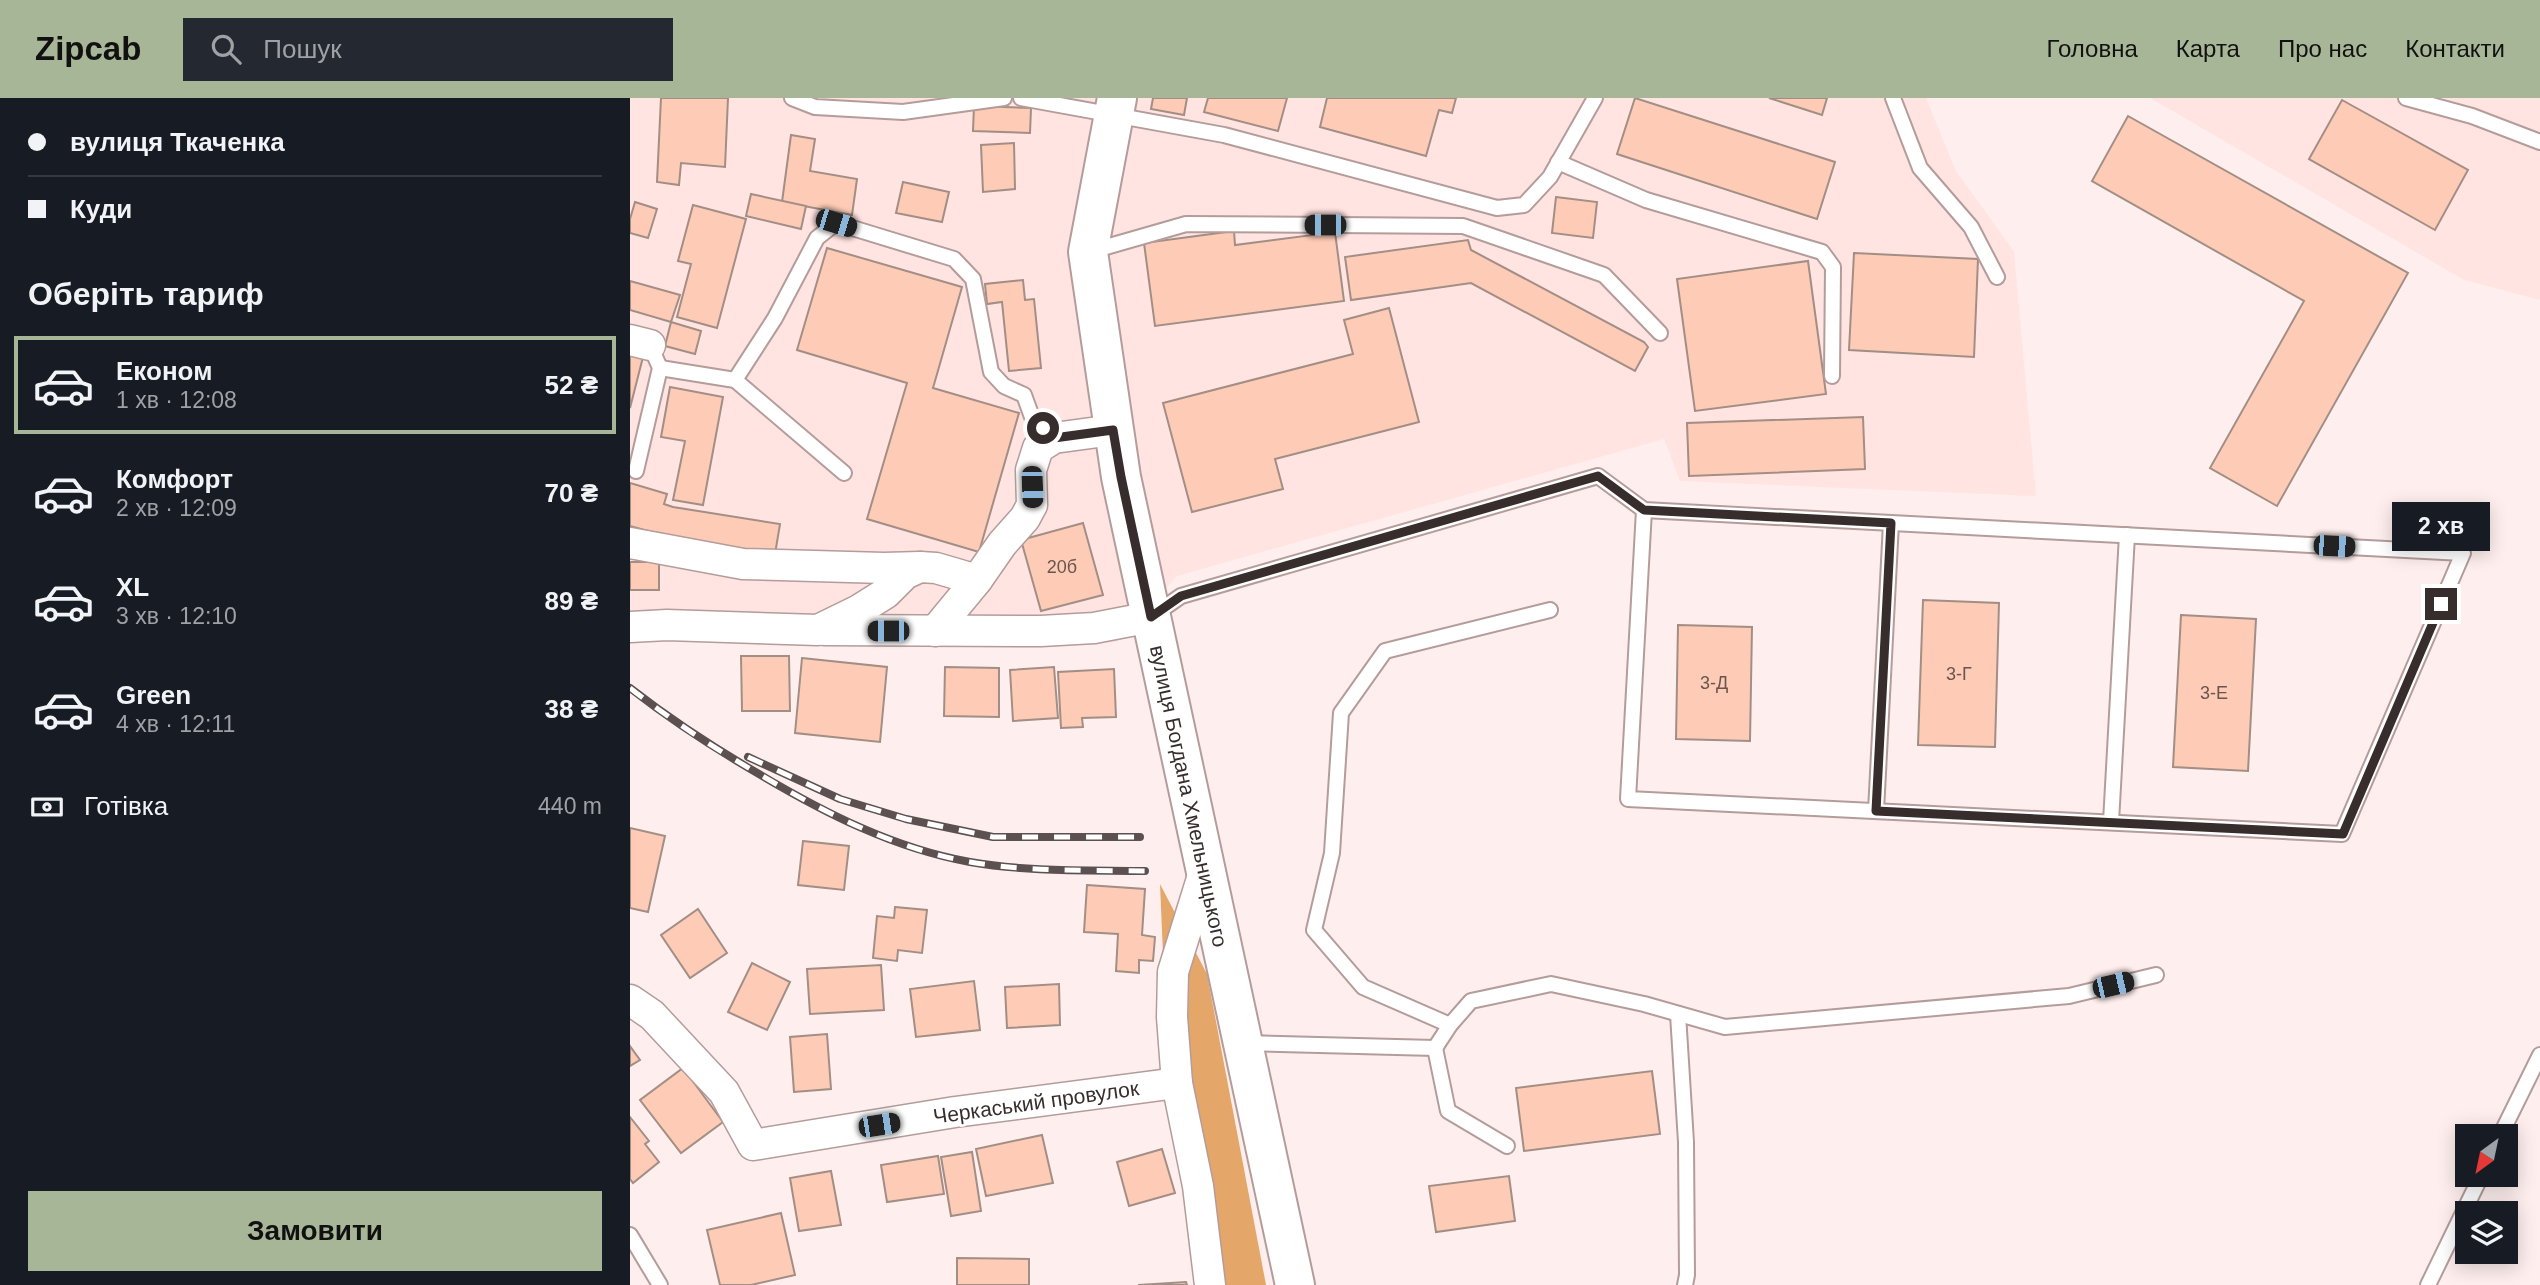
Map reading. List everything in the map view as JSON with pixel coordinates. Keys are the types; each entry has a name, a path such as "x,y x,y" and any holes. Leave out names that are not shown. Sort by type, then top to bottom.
{"main road":[{"name":"вулиця Богдана Хмельницького","path":"1116,107 1088,252 1113,430 1295,1285"}],"street":[{"path":"935,631 1029,511 1032,505 1031,470 1038,448 1054,438 1113,430"},
{"path":"630,542 743,564 936,568 977,580"},
{"path":"818,631 859,610 886,593 905,574 920,567"},
{"path":"630,627 667,625 818,631 1041,631 1094,628 1151,617"},
{"path":"1205,869 1173,972 1172,1017 1177,1083 1198,1186 1210,1285"},
{"name":"Черкаський провулок","path":"630,1000 652,1015 724,1092 753,1145 955,1112 1177,1083"}],"lane":[{"path":"792,98 815,107 903,112 1004,98"},
{"path":"1021,98 1116,107 1497,208 1524,205 1550,177 1595,98"},
{"path":"1893,98 1920,168 1971,227 1997,276"},
{"path":"2406,98 2472,116 2540,142"},
{"path":"1559,162 1646,200 1822,252 1833,267 1832,376"},
{"path":"735,380 775,318 817,238 836,223 954,259 973,279 991,372 1004,386 1024,395 1032,417 1054,438"},
{"path":"1088,252 1186,224 1463,226 1604,275 1660,333"},
{"path":"636,471 647,351 735,380 844,474"},
{"path":"1151,617 1181,596 1598,476 1644,510 2463,553 2343,834 1628,799 1644,510"},
{"path":"1876,811 1891,523"},
{"path":"2111,822 2127,535"},
{"path":"1450,1025 1363,987 1314,930 1332,853 1341,713 1385,651 1550,610"},
{"path":"1507,1146 1448,1111 1435,1048 1471,1001 1551,984 1726,1027 2069,996 2156,975"},
{"path":"1678,1014 1686,1142 1685,1285"},
{"path":"1243,1043 1435,1048"},
{"path":"2507,1124 2540,1055"},
{"path":"2428,1285 2476,1187"},
{"path":"630,1236 660,1285"}],"shaded area":[{"path":"630,98 1926,98 1956,171 2014,251 2036,496 1680,481 1664,439 1177,576 1117,642 1039,645 701,636 630,641"},
{"path":"2150,98 2540,98 2540,300 2464,280"},
{"path":"1160,884 1207,974 1266,1285 1199,1285 1169,1096"}],"building":[{"path":"661,98 728,98 725,167 681,163 679,185 657,182"},
{"path":"1153,98 1187,98 1184,115 1151,109"},
{"path":"1208,98 1287,98 1278,131 1204,112"},
{"path":"1327,98 1456,98 1452,113 1439,110 1426,156 1320,127"},
{"path":"1635,98 1835,162 1817,219 1617,154"},
{"path":"1769,98 1827,98 1822,115"},
{"path":"2342,100 2468,170 2435,230 2309,159"},
{"path":"974,106 1031,108 1030,133 973,131"},
{"path":"2128,116 2408,273 2277,506 2210,468 2304,301 2092,181"},
{"path":"791,135 815,139 810,171 857,179 852,215 782,202"},
{"path":"1014,143 1015,189 983,192 981,145"},
{"path":"903,182 949,192 942,222 896,213"},
{"path":"751,194 806,206 801,229 746,216"},
{"path":"1556,197 1597,202 1593,238 1552,233"},
{"path":"635,202 657,209 648,238 630,233 630,219"},
{"path":"693,205 746,219 717,328 677,317 691,264 678,261"},
{"path":"1234,231 1235,245 1335,232 1344,301 1155,326 1144,243"},
{"path":"1468,240 1471,250 1644,342 1648,347 1635,371 1471,283 1351,300 1345,257"},
{"path":"827,248 962,287 933,388 1019,413 979,552 867,519 907,383 797,350"},
{"path":"1854,253 1978,259 1974,357 1849,350"},
{"path":"1808,261 1826,394 1695,411 1677,279"},
{"path":"1023,280 1025,300 1034,299 1041,368 1009,371 1002,302 987,304 985,284"},
{"path":"630,281 680,295 671,322 630,310"},
{"path":"1389,308 1419,422 1275,459 1283,489 1192,512 1163,403 1353,354 1344,320"},
{"path":"671,322 701,331 695,354 665,346"},
{"path":"630,353 643,357 630,408"},
{"path":"670,387 723,397 703,505 673,500 685,441 661,437"},
{"path":"1863,417 1865,469 1689,476 1687,423"},
{"path":"630,483 667,494 664,504 673,507 780,524 775,554 666,536 630,526"},
{"path":"1083,523 1103,595 1041,611 1021,540"},
{"path":"630,562 659,562 659,590 630,590"},
{"path":"1923,600 1999,603 1995,747 1918,745"},
{"path":"2181,615 2256,619 2248,771 2173,767"},
{"path":"1678,625 1752,627 1750,741 1676,739"},
{"path":"741,656 789,656 790,711 742,711"},
{"path":"802,658 887,667 880,742 795,733"},
{"path":"945,667 999,668 999,717 944,716"},
{"path":"1054,667 1058,718 1013,721 1010,670"},
{"path":"1114,669 1116,717 1082,718 1083,727 1061,728 1058,672"},
{"path":"630,828 665,836 648,912 630,908"},
{"path":"803,841 849,846 844,890 798,885"},
{"path":"1087,885 1145,889 1142,935 1155,937 1153,961 1139,960 1139,973 1116,971 1118,934 1084,932"},
{"path":"895,907 927,910 922,953 898,950 897,961 873,958 877,916 894,918"},
{"path":"698,909 727,953 690,978 661,935"},
{"path":"752,963 790,982 767,1030 728,1012"},
{"path":"881,965 884,1010 810,1014 807,969"},
{"path":"974,981 980,1030 916,1037 910,989"},
{"path":"1059,984 1060,1025 1007,1028 1005,987"},
{"path":"827,1034 831,1089 794,1092 790,1037"},
{"path":"630,1046 640,1060 630,1066"},
{"path":"683,1068 723,1122 681,1153 640,1100"},
{"path":"1652,1071 1660,1134 1524,1151 1516,1088"},
{"path":"630,1117 649,1141 645,1144 659,1162 633,1183 630,1179"},
{"path":"1042,1135 1053,1183 986,1196 976,1149"},
{"path":"1162,1149 1175,1193 1129,1206 1117,1162"},
{"path":"972,1152 981,1211 951,1216 941,1157"},
{"path":"938,1156 944,1194 887,1202 881,1165"},
{"path":"831,1171 841,1225 799,1231 790,1178"},
{"path":"1509,1176 1515,1221 1436,1232 1429,1186"},
{"path":"781,1213 795,1275 751,1285 720,1285 707,1230"},
{"path":"957,1258 1029,1259 1029,1285 957,1285"},
{"path":"1186,1282 1187,1285 1138,1285"}],"railway":[{"path":"630,688 693,733 759,774 834,815 914,848 992,865 1058,870 1145,871"},
{"path":"748,757 840,799 906,819 993,837 1140,837"}],"route":[{"path":"1043,428 1054,438 1113,430 1151,617 1181,596 1598,476 1644,510 1891,523 1876,811 2343,834 2441,604"}]}
